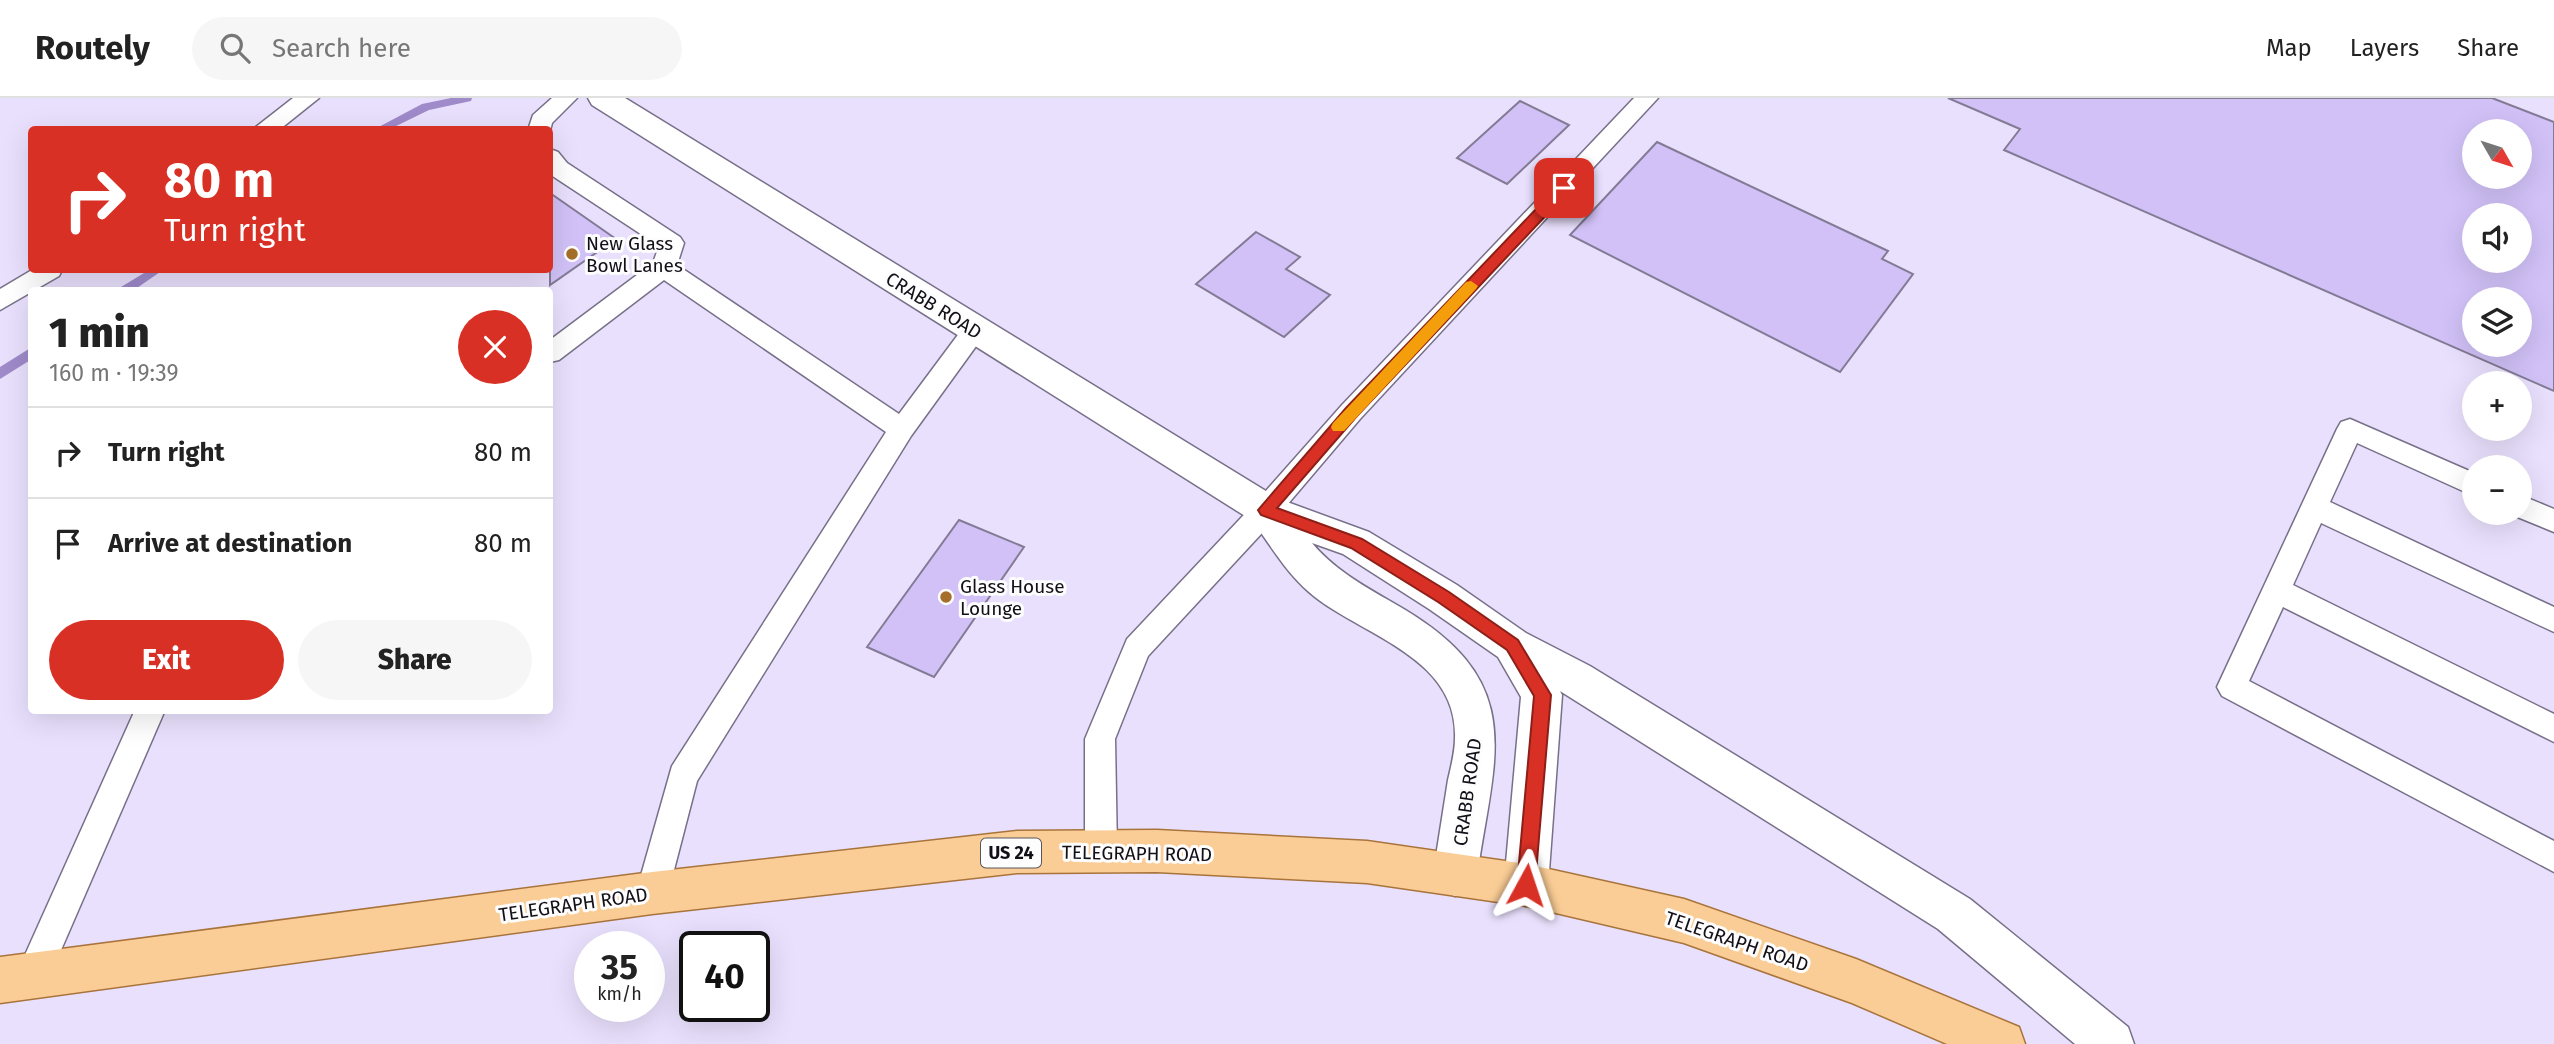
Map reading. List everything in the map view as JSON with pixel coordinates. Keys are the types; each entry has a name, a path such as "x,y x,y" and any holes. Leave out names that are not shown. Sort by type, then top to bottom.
{"main road":[{"name":"TELEGRAPH ROAD","path":"17,978 652,893 1017,852 1157,851 1367,862 1526,885 1684,920 1856,982 2002,1044"}],"street":[{"name":"CRABB ROAD","path":"603,98 1266,510 1356,543 1453,603 1512,645 1542,695 1526,885"},
{"name":"CRABB ROAD","path":"1266,510 1320,578 1426,645 1445,660 1471,698 1476,716 1476,738 1455,875"},
{"path":"1512,645 1576,679 1954,914 2111,1044"}],"lane":[{"path":"269,126 308,98"},
{"path":"540,126 541,120 566,98"},
{"path":"1101,852 1100,739 1137,648 1266,510 1352,412 1647,98"},
{"path":"553,161 559,169 672,243 664,268 553,351"},
{"path":"664,268 902,429"},
{"path":"0,301 45,273"},
{"path":"652,893 683,776 902,429 975,331"},
{"path":"2462,480 2350,429 2232,687 2554,857"},
{"path":"2314,507 2554,620"},
{"path":"2532,511 2554,521"},
{"path":"2276,590 2554,729"},
{"path":"17,978 148,714"}],"shaded area":[{"path":"0,98 2554,98 2554,1044 0,1044"}],"building":[{"path":"1948,98 2492,98 2554,122 2554,391 2532,381 2532,371 2508,371 2476,357 2532,357 2532,287 2462,287 2462,351 2004,150 2020,129"},
{"path":"1520,101 1569,125 1507,184 1457,158"},
{"path":"1657,142 1888,251 1882,259 1913,274 1840,372 1570,235"},
{"path":"553,195 616,239 550,285 550,273 553,273"},
{"path":"1256,232 1300,257 1286,269 1330,295 1284,337 1196,284"},
{"name":"Glass House Lounge","path":"959,520 1024,547 934,677 867,647"}],"waterway":[{"path":"386,126 426,107 467,98"},
{"path":"130,287 152,273"},
{"path":"0,374 28,355"}],"slow traffic":[{"path":"1338,427 1471,286"}],"place":[{"name":"New Glass Bowl Lanes","path":"572,254"},
{"name":"Glass House Lounge","path":"946,597"}],"route":[{"path":"1526,885 1542,695 1529,669 1512,645 1482,622 1356,543 1266,510 1352,412 1564,188"}]}
